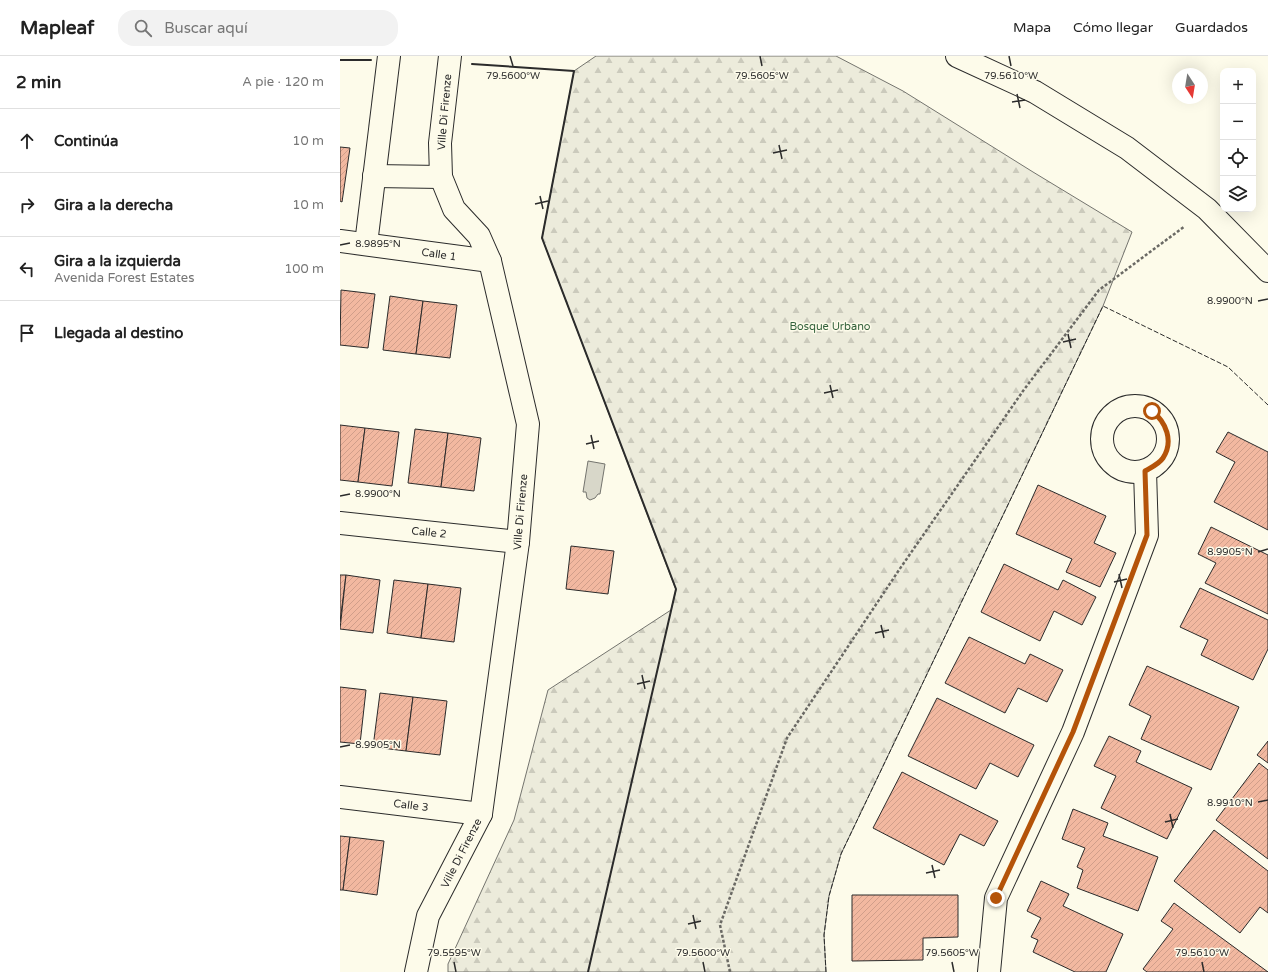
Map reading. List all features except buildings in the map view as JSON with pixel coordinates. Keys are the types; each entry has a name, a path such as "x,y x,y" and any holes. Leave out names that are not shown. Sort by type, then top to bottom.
{"street":[{"path":"366,244 389,56"},
{"name":"Ville Di Firenze","path":"416,972 428,916 481,814 518,542 528,424 490,261 479,236 454,209 441,176 440,143 450,56"},
{"path":"957,56 1035,92 1127,148 1207,209 1268,271"},
{"path":"374,176 441,176"},
{"name":"Calle 1","path":"340,241 490,261"},
{"path":"989,972 996,898 1073,732 1147,535 1145,471"},
{"name":"Calle 2","path":"340,522 518,542"},
{"name":"Calle 3","path":"340,797 481,814"}],"path":[{"path":"730,972 720,925 787,738 894,576 1023,391 1099,290 1207,209"}],"green space":[{"name":"Bosque Urbano","path":"596,56 836,56 903,91 1132,232 1103,306 841,854 829,896 824,935 826,972 448,972 448,964 514,820 548,690 671,610 676,590 542,238 574,71"}],"shaded area":[{"path":"588,461 605,464 600,494 590,500 587,498 586,492 583,492"}],"fence":[{"path":"826,972 824,935 829,896 841,854 1103,306 1228,367 1268,405"}],"wall":[{"path":"340,60 371,60"},
{"path":"472,64 574,71 542,238 676,589 588,972"}],"route":[{"path":"996,898 1073,732 1147,535 1145,471 1155,466 1163,458 1167,448 1168,437 1166,427 1160,417 1152,411"}]}
